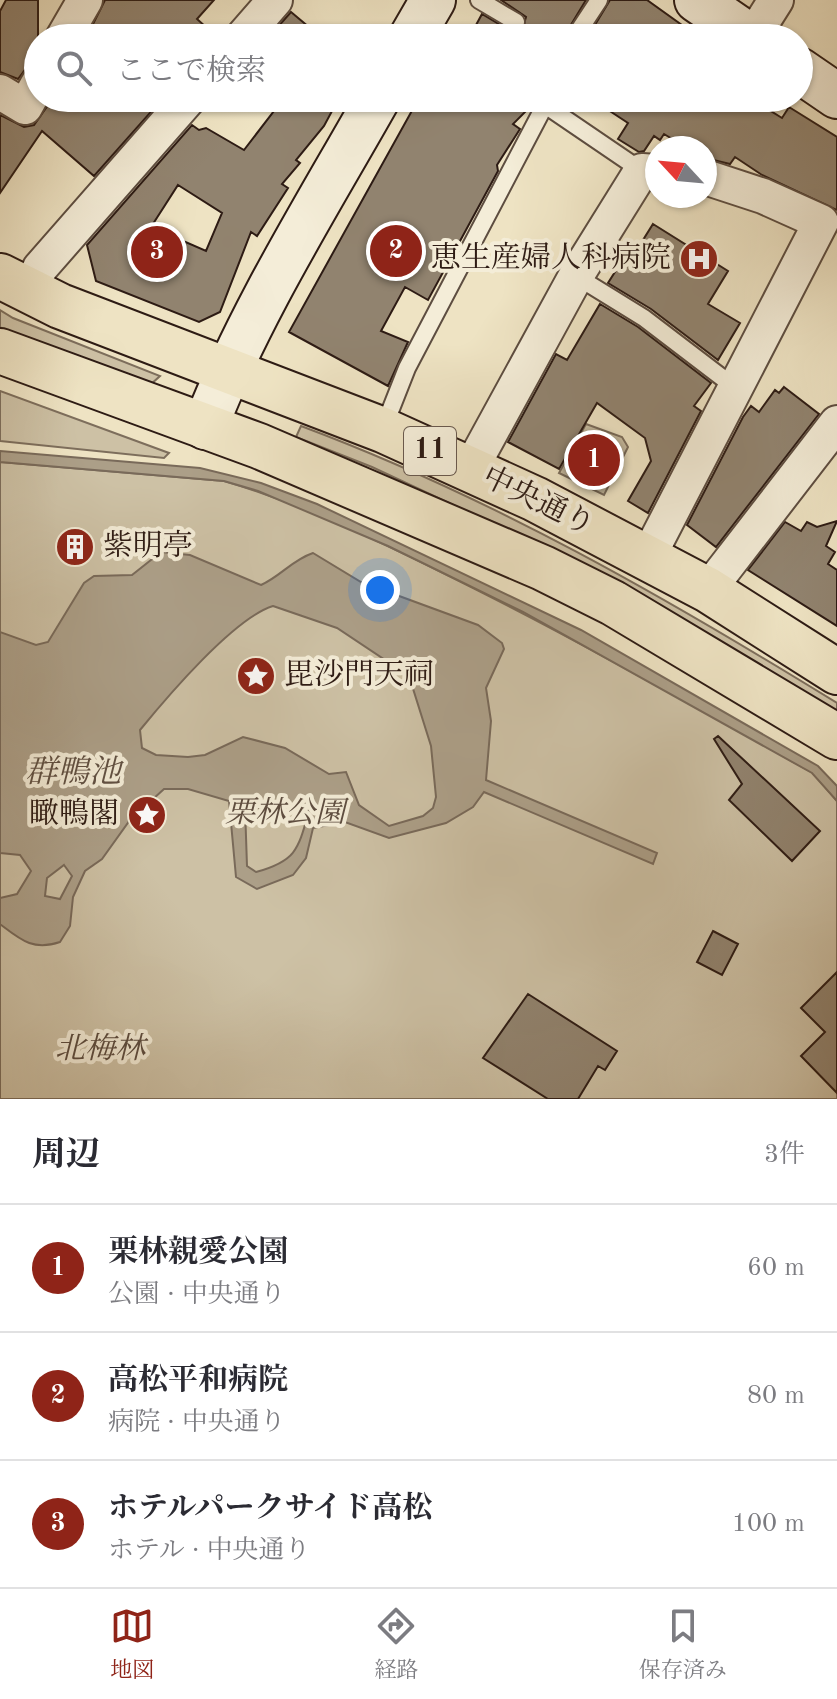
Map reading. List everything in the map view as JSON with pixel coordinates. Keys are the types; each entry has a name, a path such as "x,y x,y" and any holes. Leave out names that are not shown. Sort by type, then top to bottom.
{"highway":[{"name":"中央通り","path":"14,285 226,372 383,430 535,499 708,590 837,672"},
{"name":"中央通り","path":"0,351 349,482 543,568 613,603 837,737"}],"street":[{"path":"71,24 85,0"},
{"path":"254,24 275,0"},
{"path":"419,24 433,0"},
{"path":"697,0 732,24"},
{"path":"761,24 776,0"},
{"path":"813,80 837,96"},
{"path":"0,92 24,106"},
{"path":"14,285 40,268 177,112"},
{"path":"205,427 226,372 370,112"},
{"path":"470,470 576,276 645,178"},
{"path":"648,557 737,389 829,227 763,196 717,181"},
{"path":"708,590 837,423"}],"lane":[{"path":"479,0 515,24"},
{"path":"583,24 599,0"},
{"path":"383,430 407,368 539,112"},
{"path":"559,112 645,169"},
{"path":"576,276 644,318 737,389"}],"green space":[{"path":"0,310 13,318 160,376 150,385 7,331 0,327"},
{"path":"0,391 169,453 164,458 0,441"},
{"path":"586,424 622,437 628,447 604,495 559,473"},
{"path":"301,426 441,484 576,551 837,703 837,712 554,552 372,467 296,437"},
{"name":"栗林公園","path":"0,462 224,481 280,500 363,534 490,597 629,670 813,773 837,801 837,1099 0,1099"}],"water":[{"path":"0,451 200,468 261,483 317,504 581,630 818,766 837,786 837,801 812,773 523,612 388,546 258,491 224,481 0,462"},
{"name":"群鴨池","path":"161,552 190,555 261,585 313,553 361,582 478,625 502,643 504,649 486,688 491,721 486,780 657,853 653,864 484,792 473,807 446,823 389,838 345,822 313,828 306,858 293,875 257,889 236,877 229,801 188,789 164,789 130,820 102,859 85,871 73,897 70,926 60,942 42,945 21,939 0,924 0,898 17,894 31,871 20,855 0,853 0,632 36,645 48,642 84,583 94,576 132,575","holes":["273,606 337,628 409,676 431,746 436,797 433,808 423,816 389,826 359,805 346,772 329,774 285,748 243,737 205,755 188,757 156,755 142,748 140,730 184,679 240,626","245,807 309,811 298,845 287,858 256,872 247,866","64,865 72,876 60,899 45,896 47,878"]}],"building":[{"path":"6,0 38,0 38,24 24,24 24,71 18,79 0,72 0,11"},
{"path":"105,0 214,0 197,19 203,24 93,24"},
{"path":"501,0 586,0 571,24 524,24 526,17"},
{"path":"610,0 647,0 680,24 595,24"},
{"path":"291,12 305,24 280,24"},
{"path":"482,14 499,24 477,24"},
{"path":"43,112 151,112 94,176 42,131 0,193 0,115 24,127 34,125"},
{"path":"273,112 332,112 296,160 300,163 282,184 288,188 257,236 251,232 220,312 199,322 96,281 87,245 192,125 199,130 206,128 244,150","holes":["178,185 222,213 206,251 151,227"]},
{"path":"411,112 525,112 513,124 520,129 497,165 498,171 428,300 405,287 381,331 408,342 388,386 289,332"},
{"path":"611,112 772,112 782,118 786,112 797,112 837,137 837,210 762,175 735,157 730,164 717,161 717,136 645,136 645,150 639,152 618,139 628,123"},
{"path":"653,224 728,271 708,304 740,323 718,360 651,309 608,283 627,253 633,256"},
{"path":"600,304 638,327 711,383 694,406 701,411 648,513 628,501 651,461 645,438 597,403 559,469 508,442 556,354 567,360"},
{"path":"784,387 819,414 716,547 687,525 743,417 751,406 759,412 775,390 779,393"},
{"path":"837,521 826,546 835,552 828,564 837,570 837,626 748,570 785,522 801,531 807,522 817,527"},
{"path":"718,736 820,831 792,861 729,800 742,784 714,739"},
{"path":"713,931 738,944 722,975 697,962"},
{"path":"837,972 837,1093 801,1056 825,1032 801,1008"},
{"path":"528,994 617,1051 605,1070 598,1066 578,1099 548,1099 483,1058"}],"place":[{"name":"高松平和病院","path":"396,251"},
{"name":"ホテルパークサイド高松","path":"157,252"},
{"name":"恵生産婦人科病院","path":"699,259"},
{"name":"栗林親愛公園","path":"594,460"},
{"name":"紫明亭","path":"75,547"},
{"name":"毘沙門天祠","path":"256,676"},
{"name":"瞰鴨閣","path":"147,815"}],"park label":[{"name":"北梅林","path":"100,1050"}]}
